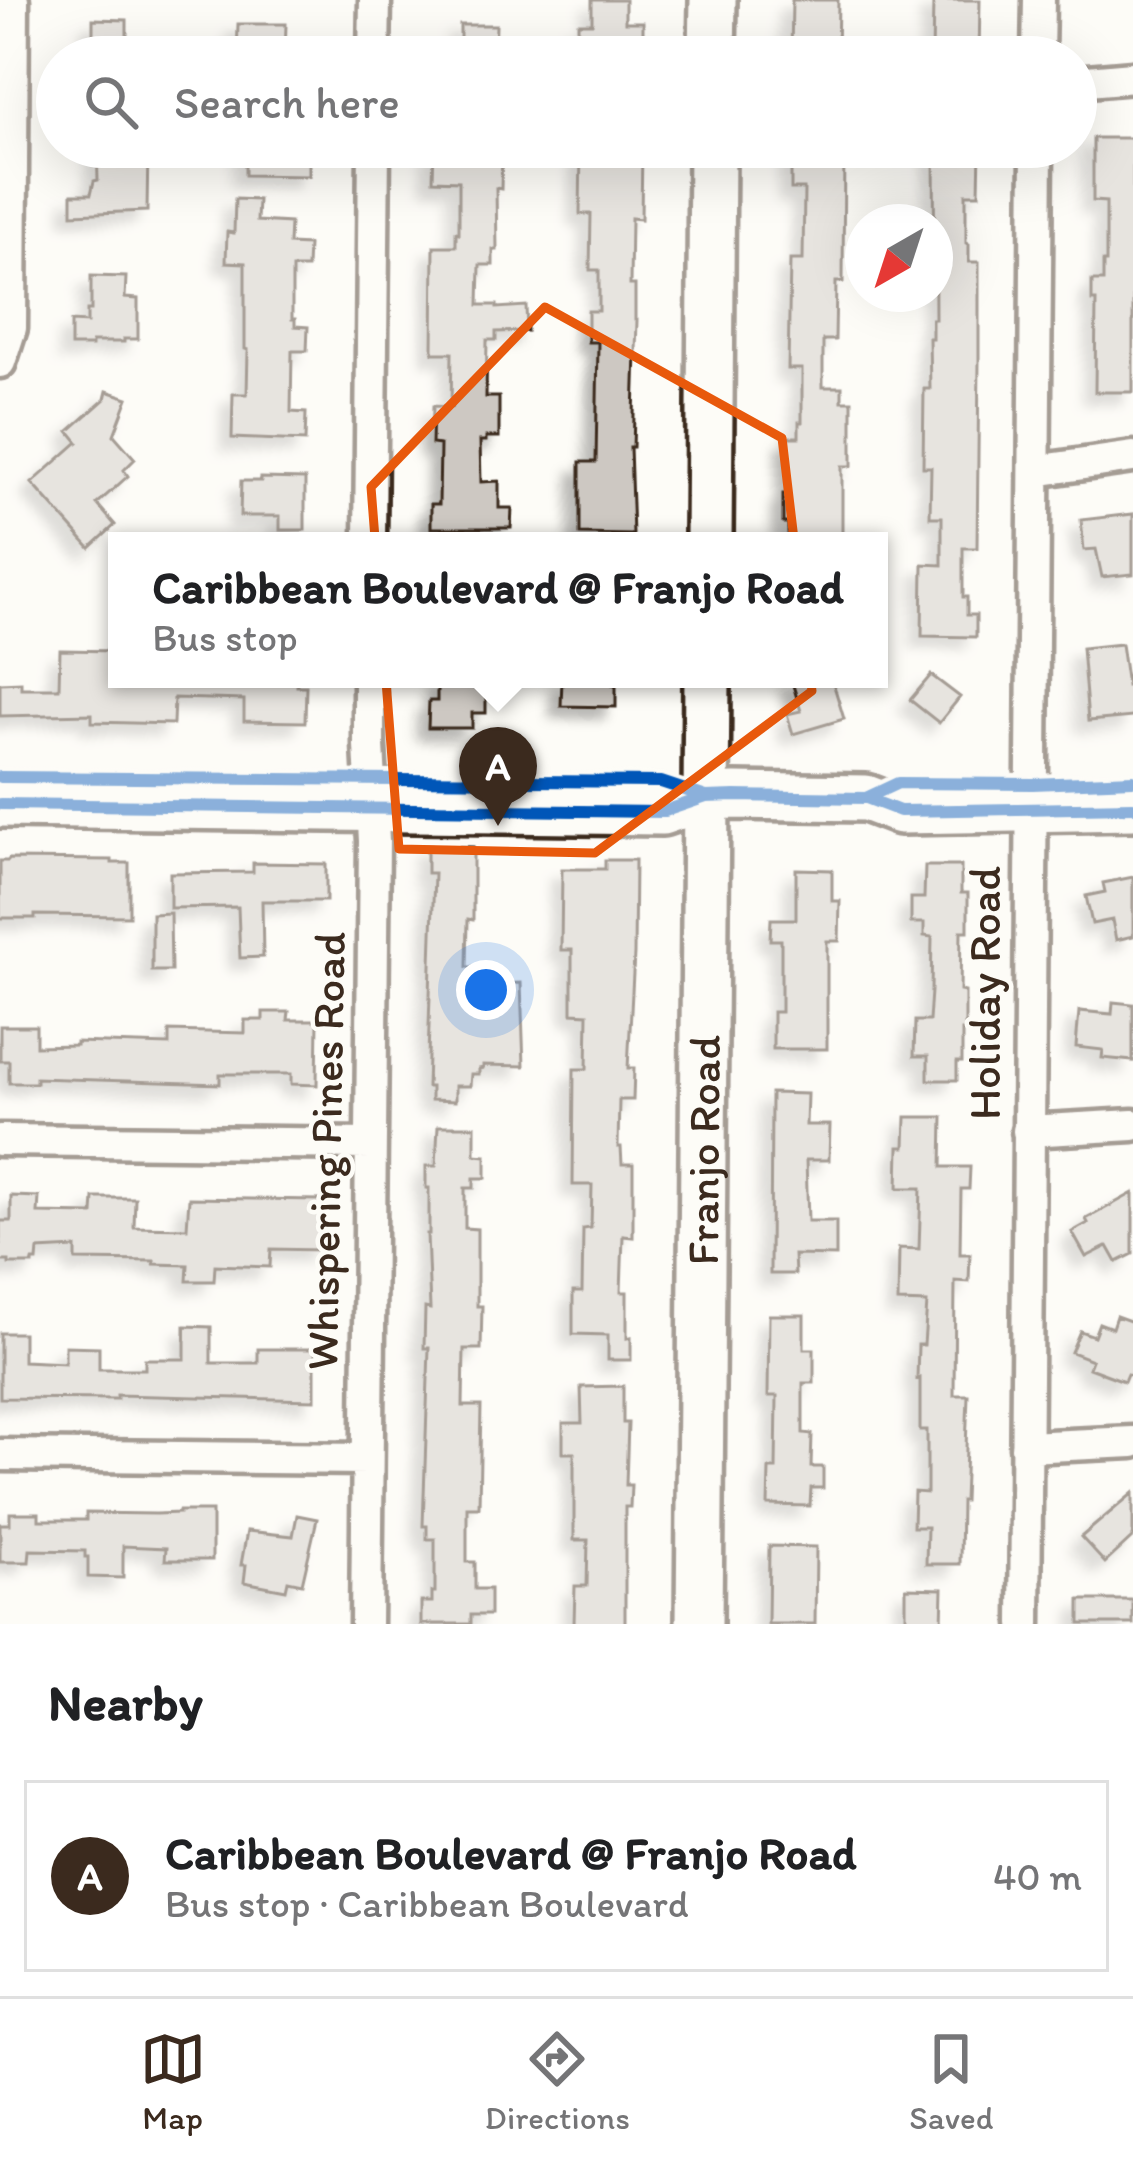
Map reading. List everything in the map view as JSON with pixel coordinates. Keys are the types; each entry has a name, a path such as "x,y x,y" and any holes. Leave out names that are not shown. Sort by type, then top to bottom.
{"street":[{"path":"0,362 11,328 13,0"},
{"path":"374,36 375,0"},
{"path":"712,36 713,0"},
{"path":"1038,36 1039,0"},
{"path":"1097,80 1133,77"},
{"path":"370,532 374,168"},
{"path":"709,532 712,168"},
{"name":"Holiday Road","path":"1024,1624 1037,168"},
{"path":"1035,471 1133,457"},
{"name":"Whispering Pines Road","path":"366,1624 369,688"},
{"name":"Franjo Road","path":"699,1624 707,688"},
{"path":"0,777 371,794"},
{"path":"0,804 661,782 706,797 866,798 900,811 1133,780"},
{"path":"1032,797 1133,807"},
{"path":"1028,1131 1133,1125"},
{"path":"0,1140 370,1144"},
{"path":"1026,1447 1133,1442"},
{"path":"0,1455 367,1459"}],"highlighted area":[{"path":"545,307 782,438 812,691 595,853 399,849 371,487"}],"building":[{"path":"592,0 625,0 625,22 643,22 643,36 578,36 578,23 592,23"},
{"path":"792,0 838,0 837,36 791,36"},
{"path":"933,0 980,0 979,36 932,36"},
{"path":"93,19 127,20 127,36 93,36"},
{"path":"238,24 286,24 286,36 238,36"},
{"path":"460,25 496,25 496,36 460,36"},
{"path":"1097,138 1133,138 1133,392 1095,392 1092,281 1103,281 1106,202 1093,201"},
{"path":"98,168 148,168 147,211 72,214 72,194 91,194"},
{"path":"245,168 309,168 309,176 245,175"},
{"path":"433,168 502,168 501,189 496,188 497,250 493,250 493,265 480,265 479,305 526,306 527,331 496,332 496,340 487,340 486,397 499,397 499,437 480,441 481,482 499,481 499,508 512,508 511,528 431,528 431,504 439,504 440,445 432,444 433,406 451,407 452,353 433,353 434,246 456,246 459,233 459,181 433,180"},
{"path":"581,168 642,168 641,219 631,218 630,285 635,285 637,320 630,447 633,532 580,532 580,462 596,462 598,342 588,342 588,311 599,311 599,270 590,270 591,214 580,214"},
{"path":"791,168 844,168 843,282 836,282 835,340 823,340 823,387 842,387 842,401 852,401 852,466 842,466 842,532 788,532 788,523 783,523 788,437 799,437 802,422 802,369 788,369 790,260 803,260 804,189 791,189"},
{"path":"934,168 980,168 979,194 966,194 969,262 979,262 977,548 963,548 963,597 967,597 967,615 976,615 976,637 922,636 923,564 942,565 942,517 930,517 931,467 923,467 924,389 930,389 935,312 953,312 953,204 934,204"},
{"path":"235,199 258,200 257,221 290,223 289,244 308,245 307,268 292,268 292,319 295,326 308,327 307,351 292,351 291,412 306,413 305,441 232,438 233,394 247,394 248,350 245,263 226,262 227,232 234,233"},
{"path":"91,276 126,277 125,298 138,299 138,339 71,346 71,322 87,323 87,310 91,310"},
{"path":"107,391 128,398 114,435 135,459 124,470 128,476 97,504 115,525 90,548 32,483 78,442 69,431 105,399"},
{"path":"305,479 305,530 280,530 280,516 240,516 241,481"},
{"path":"1133,514 1133,574 1102,577 1096,549 1084,550 1081,520"},
{"path":"1121,644 1133,717 1088,721 1082,648"},
{"path":"60,650 108,651 108,688 306,688 305,722 244,721 244,700 174,698 173,724 92,722 92,714 0,716 0,683 59,688"},
{"path":"931,675 960,697 939,723 910,700"},
{"path":"437,688 486,688 486,713 472,713 472,728 428,728 429,701 437,701"},
{"path":"562,688 616,688 616,707 561,706"},
{"path":"794,688 835,688 844,719 793,734 787,714 801,711"},
{"path":"427,846 473,847 473,920 468,919 467,967 484,967 483,984 521,983 524,1066 483,1065 479,1074 471,1074 470,1086 455,1086 455,1101 431,1100 431,1087 427,1087 434,873 427,873"},
{"path":"605,860 635,860 628,1068 634,1068 633,1100 619,1100 618,1147 622,1164 633,1164 633,1237 623,1236 621,1292 627,1292 631,1360 608,1360 608,1335 573,1334 573,1292 582,1292 583,1229 591,1228 592,1185 573,1185 574,1069 587,1069 588,1014 572,1013 572,950 561,950 562,869 605,869"},
{"path":"0,861 129,863 129,916 0,918"},
{"path":"253,863 326,864 326,901 262,901 263,957 240,958 238,907 170,908 170,873 253,872"},
{"path":"925,866 961,866 961,893 968,893 968,931 961,931 965,1031 957,1080 928,1080 928,1056 914,1056 915,1021 929,1021 931,991 932,937 924,936 924,923 911,923 911,898 924,898"},
{"path":"796,869 832,870 832,901 840,901 839,941 827,941 827,1049 773,1049 773,1012 781,1012 781,940 770,940 771,919 796,919"},
{"path":"1133,877 1133,936 1116,940 1112,920 1092,924 1086,896 1105,892 1103,883"},
{"path":"170,913 171,971 152,971 152,914"},
{"path":"1113,1002 1133,1004 1133,1061 1102,1058 1103,1050 1076,1047 1079,1011 1112,1014"},
{"path":"263,1012 289,1012 288,1020 318,1020 317,1085 291,1084 291,1074 220,1074 220,1084 36,1078 36,1083 9,1083 9,1061 0,1061 0,1026 36,1026 36,1046 76,1042 169,1045 169,1031 245,1033 245,1020 263,1020"},
{"path":"771,1093 807,1094 806,1125 830,1125 829,1160 806,1160 808,1221 836,1221 836,1256 794,1255 795,1274 770,1274"},
{"path":"906,1117 943,1117 942,1167 970,1167 969,1189 961,1189 960,1254 970,1254 969,1282 955,1281 954,1395 968,1395 960,1564 926,1564 927,1527 913,1527 914,1492 927,1493 927,1430 920,1430 917,1379 927,1303 898,1302 899,1248 919,1249 921,1188 898,1188"},
{"path":"438,1126 475,1126 475,1155 486,1156 486,1178 474,1178 474,1188 465,1188 465,1228 477,1229 477,1306 482,1306 481,1349 464,1349 463,1406 481,1406 479,1507 467,1507 467,1562 475,1562 475,1589 490,1589 490,1615 471,1615 471,1624 421,1624 421,1602 432,1602 435,1592 435,1539 427,1539 427,1526 423,1526 429,1348 424,1348 425,1308 430,1309 426,1166 436,1166"},
{"path":"1133,1193 1133,1254 1117,1262 1108,1246 1086,1257 1072,1232"},
{"path":"11,1196 39,1197 38,1213 93,1214 94,1198 135,1198 134,1227 187,1228 189,1198 322,1200 321,1250 271,1249 270,1267 215,1265 214,1281 187,1281 188,1265 76,1260 76,1248 38,1250 33,1264 9,1264 0,1261 0,1221 11,1221"},
{"path":"769,1315 804,1315 804,1349 814,1349 814,1383 803,1383 803,1433 812,1434 811,1467 823,1467 823,1488 811,1488 810,1506 768,1505 769,1469 776,1469 777,1396 768,1396"},
{"path":"1116,1316 1133,1322 1133,1376 1127,1374 1124,1381 1089,1368 1092,1360 1071,1352 1080,1331 1094,1336 1099,1323 1112,1328"},
{"path":"185,1326 211,1327 211,1363 258,1363 258,1349 315,1349 315,1400 117,1395 117,1399 0,1398 0,1333 23,1333 23,1361 65,1363 65,1346 99,1347 99,1369 145,1369 145,1359 185,1359"},
{"path":"623,1386 623,1423 628,1423 626,1485 631,1485 630,1507 625,1507 625,1624 574,1624 575,1586 587,1586 588,1540 574,1540 574,1453 563,1453 563,1423 582,1423 581,1387"},
{"path":"1133,1493 1133,1537 1105,1563 1081,1537"},
{"path":"212,1511 212,1560 165,1560 166,1548 123,1546 123,1578 88,1577 85,1551 30,1550 29,1562 0,1562 0,1524 10,1524 10,1513 39,1513 39,1520 86,1520 86,1513"},
{"path":"297,1515 317,1519 302,1584 288,1581 286,1590 244,1582 246,1565 241,1565 247,1531 293,1536"},
{"path":"769,1546 816,1547 815,1624 768,1624"},
{"path":"906,1588 943,1589 942,1624 906,1624"},
{"path":"1080,1600 1133,1600 1133,1624 1080,1624"}],"cycle path":[{"path":"0,777 661,782 706,797"},
{"path":"866,798 898,783 1133,780"},
{"path":"0,804 662,812 706,797 735,796 866,798 900,811 1133,807"}],"place":[{"name":"Caribbean Boulevard @ Franjo Road","path":"498,826"}]}
